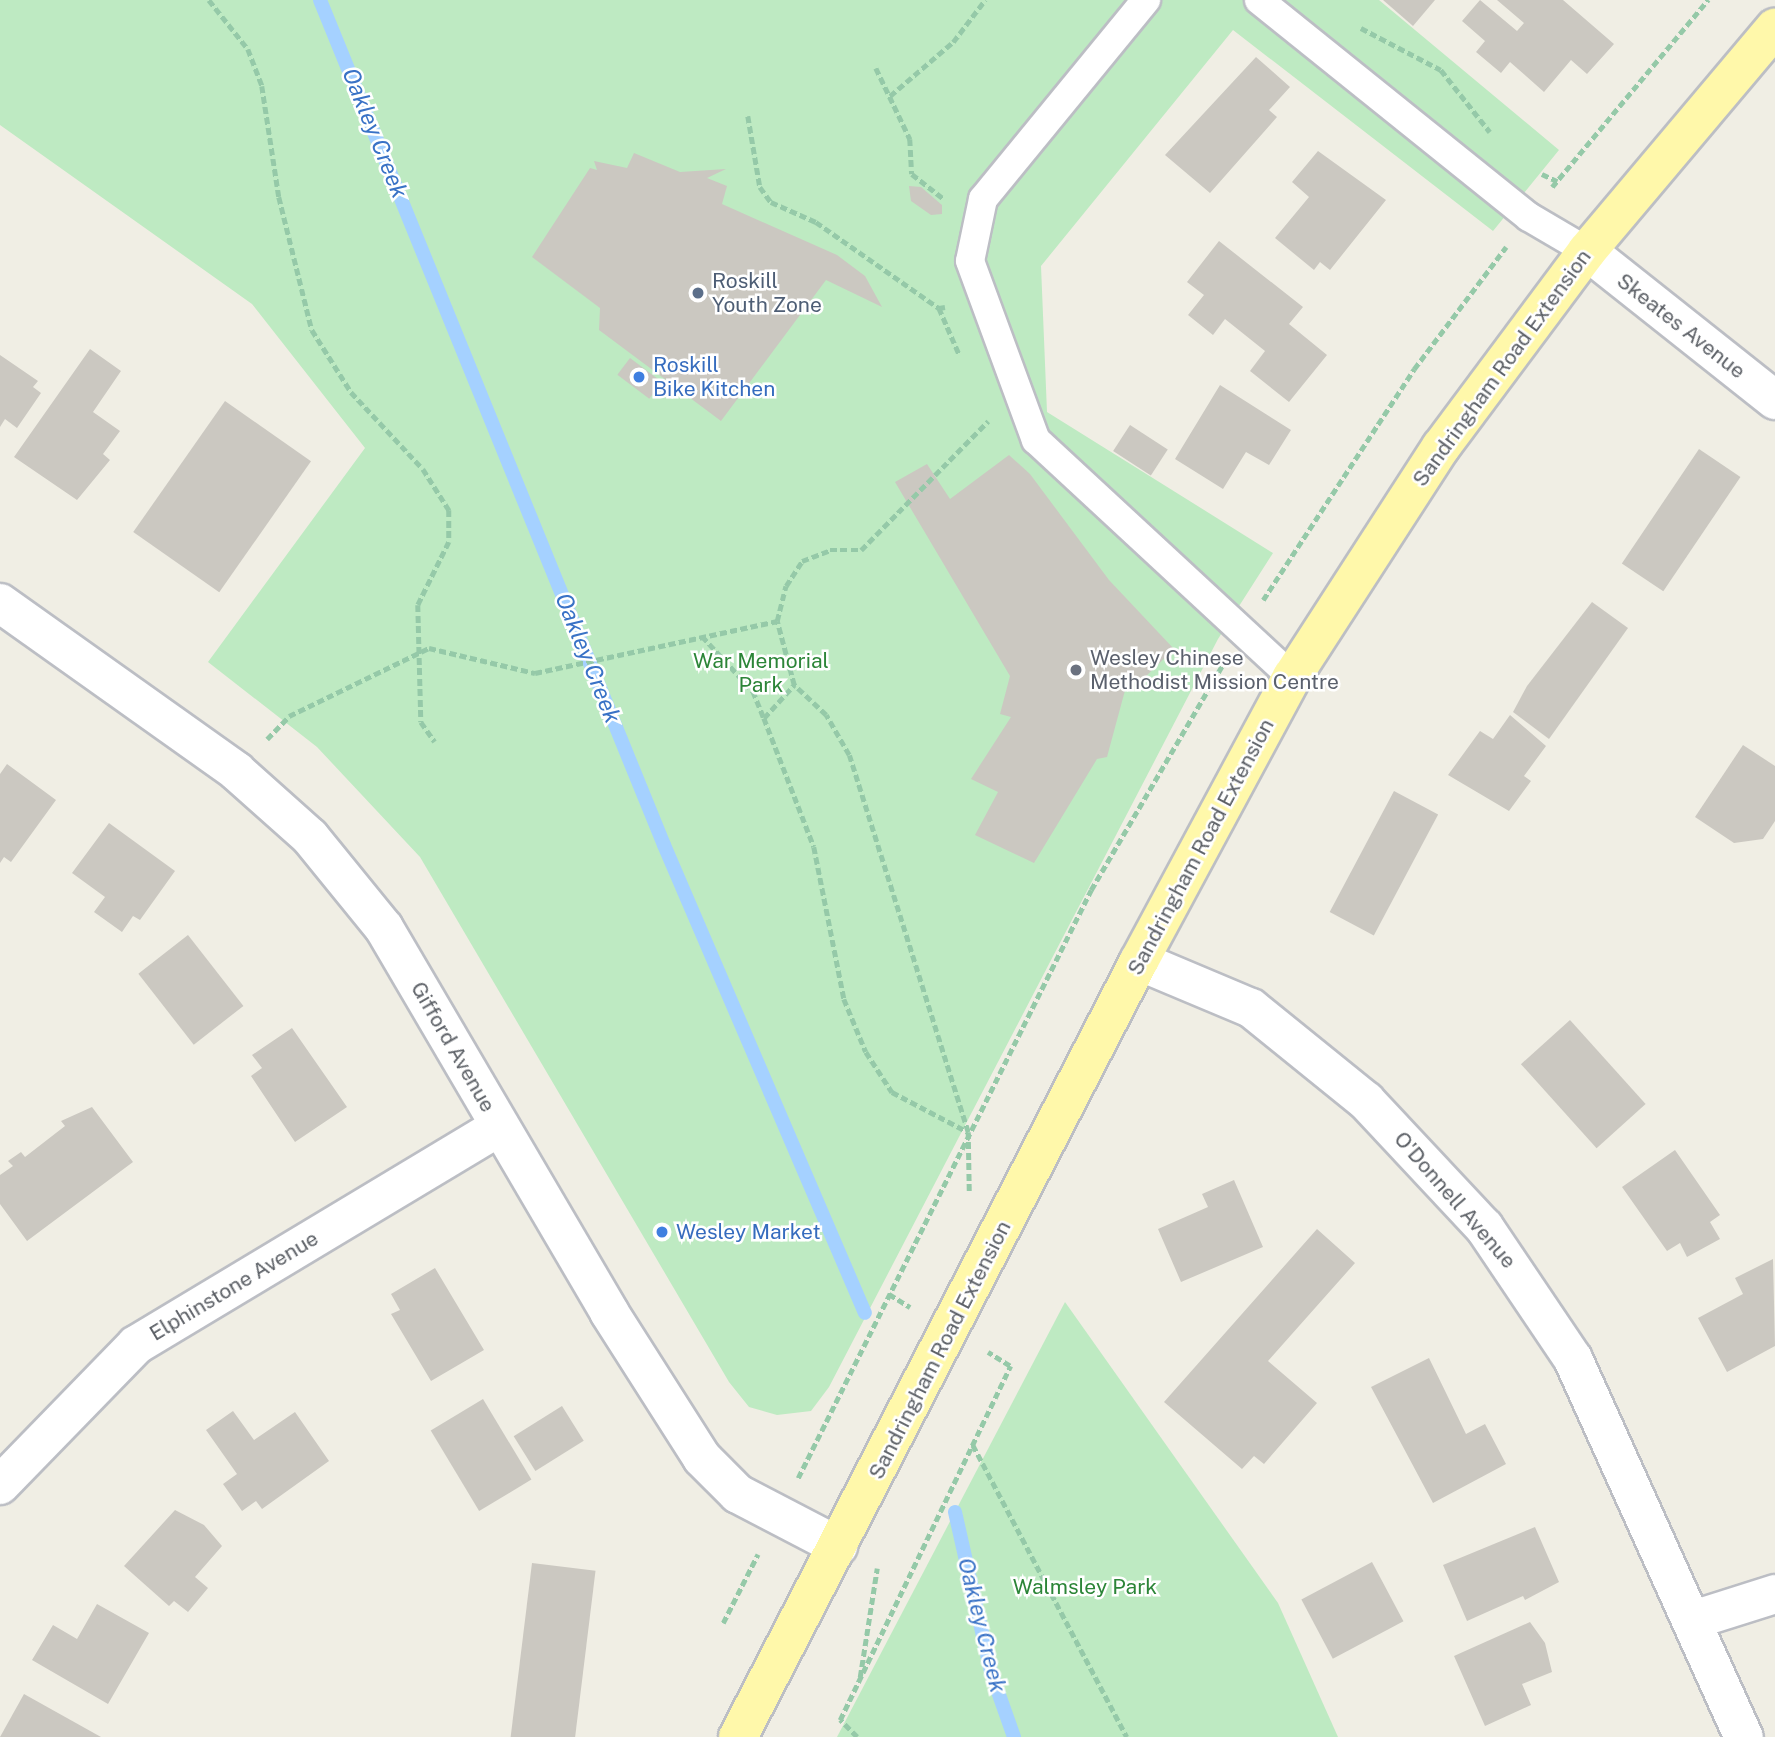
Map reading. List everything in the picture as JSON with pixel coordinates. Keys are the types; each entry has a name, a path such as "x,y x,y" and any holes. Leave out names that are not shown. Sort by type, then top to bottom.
{"main road":[{"name":"Sandringham Road Extension","path":"738,1737 1139,961 1292,677 1441,447 1587,251 1775,28"}],"street":[{"name":"Skeates Avenue","path":"1587,251 1775,400"},
{"name":"Gifford Avenue","path":"0,603 236,771 310,837 384,928 499,1127 702,1458 737,1494 838,1546"},
{"name":"O'Donnell Avenue","path":"1139,961 1251,1008 1366,1101 1484,1227 1573,1359 1744,1737"},
{"name":"Elphinstone Avenue","path":"0,1485 136,1345 499,1127"},
{"path":"1693,1620 1775,1594"}],"lane":[{"path":"1146,0 983,199 970,261 1036,440 1292,677"},
{"path":"1259,0 1529,217 1587,251"}],"path":[{"path":"209,0 248,48 262,86 295,270 307,319 340,376 441,492 452,526 445,552 420,596 421,722 435,742"},
{"path":"890,96 953,42 985,0"},
{"path":"1545,196 1708,0"},
{"path":"1349,23 1441,69 1496,139"},
{"path":"876,68 910,139 912,174 955,207"},
{"path":"748,116 760,187 771,202 860,250 939,308 949,305"},
{"path":"1536,172 1557,181"},
{"path":"1260,606 1414,369 1515,236"},
{"path":"968,1132 849,755 827,715 794,685 777,621 786,586 802,561 830,550 861,550 1018,391"},
{"path":"236,771 289,716 419,652 436,648 535,673 663,643 777,621"},
{"path":"702,636 753,691 764,718 814,847 844,999 866,1052 892,1092 968,1132"},
{"path":"796,1483 968,1132 1091,890 1228,656"},
{"path":"764,718 794,685"},
{"path":"889,1294 910,1307"},
{"path":"858,1737 840,1720 1010,1366 979,1347"},
{"path":"973,1444 1127,1737"},
{"path":"858,1685 878,1571"},
{"path":"723,1623 749,1572"}],"green space":[{"name":"War Memorial Park","path":"0,0 1379,0 1559,150 1493,231 1233,30 1041,266 1047,412 1273,553 1218,639 829,1387 811,1411 777,1415 749,1407 729,1382 420,857 317,747 208,662 365,448 252,304 0,125"},
{"name":"Walmsley Park","path":"1065,1302 1278,1603 1338,1737 837,1737"}],"building":[{"path":"1383,0 1435,0 1413,26"},
{"path":"1480,0 1517,31 1524,23 1497,0 1563,0 1614,44 1587,74 1571,60 1544,92 1510,62 1501,73 1476,52 1485,41 1462,21"},
{"path":"1256,57 1290,87 1269,110 1277,117 1210,193 1165,155"},
{"path":"1318,151 1386,200 1330,270 1320,262 1314,270 1275,238 1309,197 1292,182"},
{"name":"Roskill Youth Zone","path":"634,153 680,172 726,169 707,178 727,186 722,204 837,255 865,276 882,307 826,280 721,421 599,330 600,308 532,257 590,168 597,170 594,161 627,168"},
{"path":"909,186 921,187 942,205 942,214 931,215 911,201"},
{"path":"1219,241 1303,307 1289,324 1327,355 1289,402 1250,371 1265,351 1225,319 1213,335 1188,315 1204,295 1187,282"},
{"path":"90,349 121,371 93,412 120,431 103,454 110,460 77,500 14,457"},
{"path":"0,355 38,381 33,387 41,393 17,428 5,419 0,427"},
{"name":"Roskill Bike Kitchen","path":"630,358 662,382 649,399 617,375"},
{"path":"1220,385 1291,430 1269,465 1246,452 1223,489 1175,459"},
{"path":"225,401 311,461 219,592 133,532"},
{"path":"1130,425 1168,450 1151,476 1113,451"},
{"path":"1699,449 1740,477 1663,591 1622,563"},
{"path":"1009,455 1030,474 1109,580 1174,649 1139,683 1130,672 1107,757 1097,759 1034,863 975,835 998,792 971,779 1011,717 1000,714 1010,676 895,482 927,464 950,499"},
{"path":"1592,602 1628,628 1549,739 1513,712 1527,686"},
{"path":"1510,715 1546,746 1524,776 1531,781 1509,811 1448,775 1480,731 1493,739"},
{"path":"1743,745 1775,766 1775,821 1763,839 1734,843 1695,817"},
{"path":"7,764 56,800 11,862 4,857 0,863 0,774"},
{"path":"1394,791 1438,814 1374,935 1330,912"},
{"path":"109,823 175,871 140,920 133,916 122,932 94,912 105,897 72,873"},
{"path":"188,935 243,1006 194,1045 138,974"},
{"path":"1570,1020 1646,1104 1597,1148 1521,1064"},
{"path":"292,1028 347,1107 295,1142 251,1076 262,1068 252,1055"},
{"path":"92,1107 133,1162 27,1241 0,1204 0,1175 13,1166 8,1161 21,1152 25,1157 65,1126 61,1121"},
{"path":"1675,1150 1720,1215 1710,1222 1720,1239 1687,1257 1680,1243 1667,1251 1622,1187"},
{"path":"1234,1180 1263,1247 1181,1282 1158,1229 1208,1207 1202,1194"},
{"path":"1317,1229 1355,1263 1268,1361 1317,1403 1264,1464 1254,1456 1242,1469 1164,1402"},
{"path":"1773,1259 1775,1346 1727,1372 1698,1318 1743,1294 1735,1278"},
{"path":"435,1268 484,1350 431,1381 391,1314 400,1310 391,1294"},
{"path":"1429,1358 1466,1434 1485,1424 1506,1464 1433,1503 1371,1387"},
{"path":"483,1399 531,1480 479,1511 431,1430"},
{"path":"562,1406 584,1441 535,1471 514,1436"},
{"path":"233,1411 254,1440 295,1412 329,1461 262,1509 256,1501 242,1511 223,1484 237,1474 206,1430"},
{"path":"175,1510 204,1525 222,1546 195,1577 208,1588 188,1612 174,1601 169,1606 124,1566"},
{"path":"1535,1527 1559,1582 1525,1600 1523,1596 1467,1621 1443,1565"},
{"path":"1372,1562 1403,1621 1333,1659 1301,1600"},
{"path":"532,1563 596,1571 575,1737 511,1737"},
{"path":"97,1604 149,1633 108,1704 32,1660 53,1625 77,1639"},
{"path":"1530,1622 1545,1643 1552,1672 1522,1684 1531,1705 1485,1726 1454,1656"},
{"path":"24,1694 101,1737 0,1737"}],"waterway":[{"name":"Oakley Creek","path":"320,0 664,845 865,1313"},
{"name":"Oakley Creek","path":"955,1512 991,1672 1014,1737"}],"place":[{"name":"Roskill Youth Zone","path":"698,293"},
{"name":"Roskill Bike Kitchen","path":"639,377"},
{"name":"Wesley Chinese Methodist Mission Centre","path":"1076,670"},
{"name":"Wesley Market","path":"662,1232"}]}
